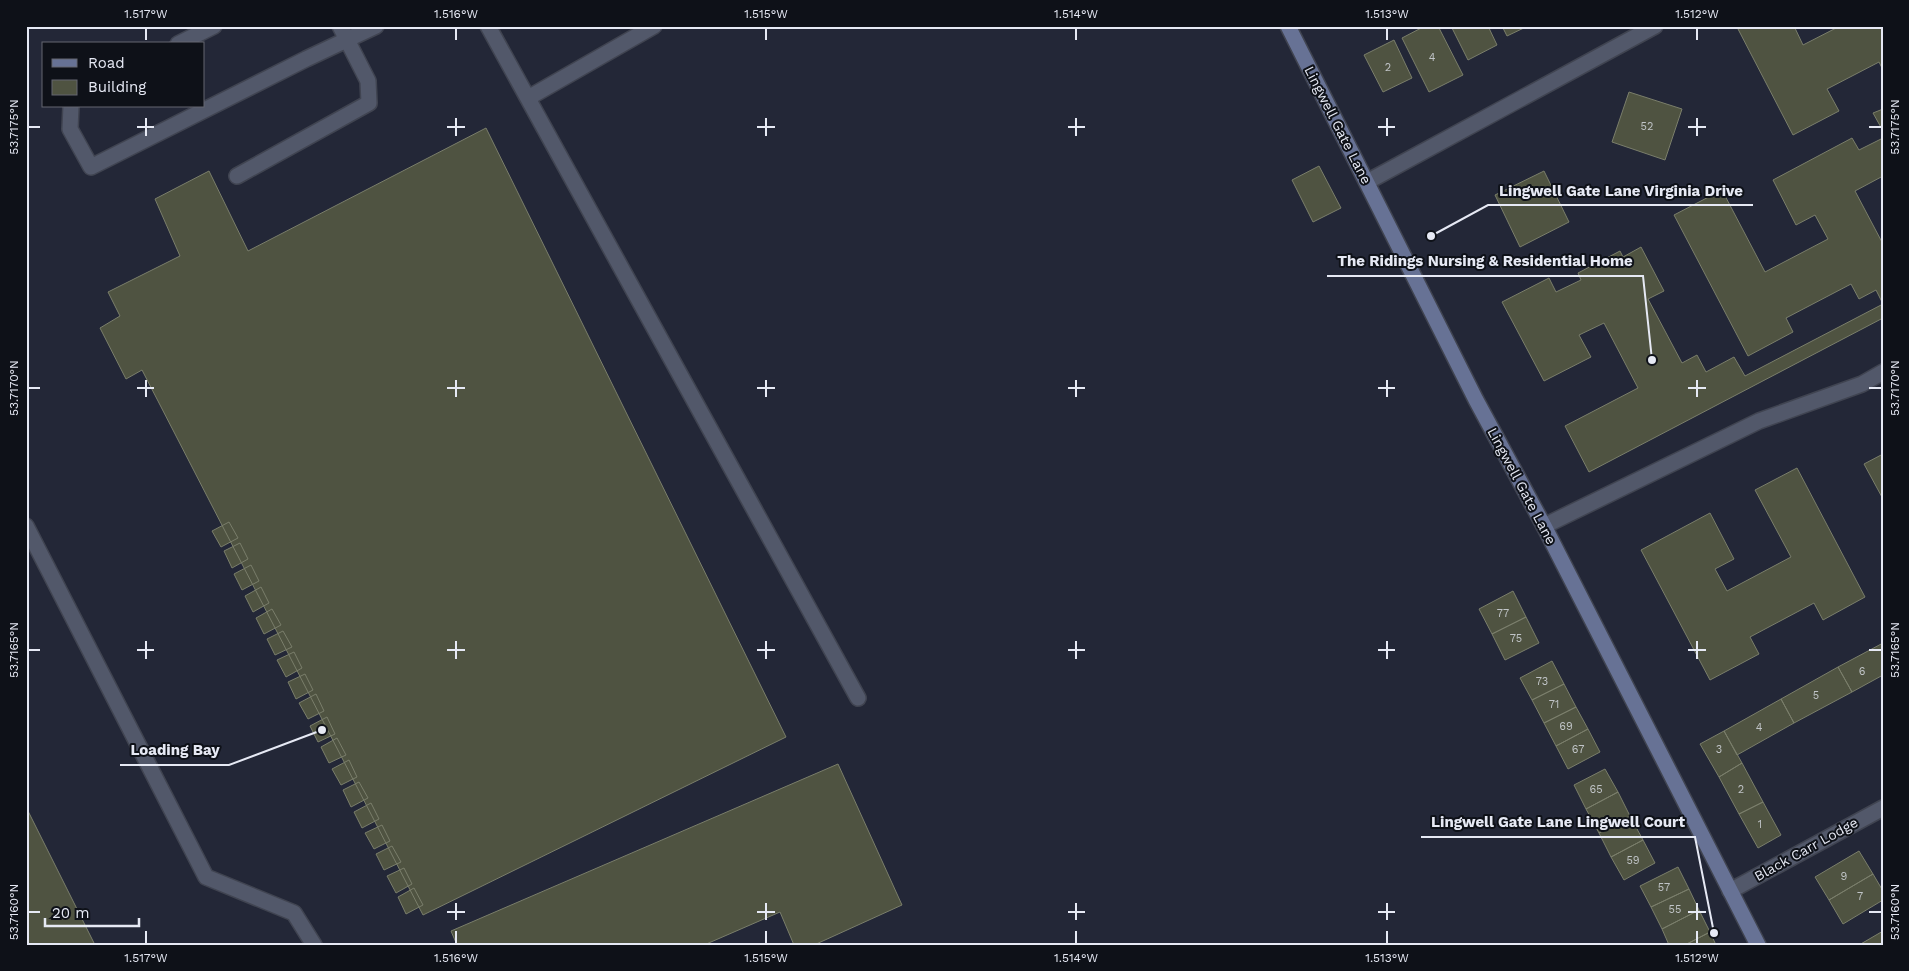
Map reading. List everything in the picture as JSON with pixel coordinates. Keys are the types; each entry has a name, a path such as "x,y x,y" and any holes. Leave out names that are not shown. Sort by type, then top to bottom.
{"street":[{"path":"182,42 214,26"},
{"path":"205,107 344,33 376,26"},
{"path":"488,26 858,698"},
{"path":"528,98 654,26"},
{"path":"1367,182 1655,26"},
{"name":"Lingwell Gate Lane","path":"1291,28 1476,400 1544,526 1758,945"},
{"path":"237,176 369,103 368,82 344,33"},
{"path":"71,108 70,129 91,167 202,108"},
{"path":"1544,526 1759,421 1862,384 1883,372"},
{"path":"26,526 206,877 294,913 314,945"},
{"name":"Black Carr Lodge","path":"1730,891 1883,808"}],"building":[{"path":"1425,26 1438,26 1463,75 1429,92 1402,38"},
{"path":"1451,26 1488,26 1497,45 1468,60"},
{"path":"1502,26 1528,26 1507,36"},
{"path":"1743,26 1794,26 1803,45 1840,26 1883,26 1883,70 1879,62 1827,89 1839,111 1793,135 1738,29"},
{"path":"1394,40 1412,78 1383,92 1364,55"},
{"path":"1629,92 1682,109 1665,160 1612,142"},
{"path":"1883,109 1883,131 1873,113"},
{"path":"486,128 786,737 423,915 142,370 126,379 100,328 120,316 108,292 180,256 155,199 209,171 248,251"},
{"path":"1852,138 1859,150 1883,138 1883,176 1855,191 1883,244 1883,304 1876,290 1859,299 1851,284 1786,318 1793,332 1748,356 1674,215 1722,190 1765,272 1828,239 1815,215 1796,225 1773,180"},
{"path":"1319,166 1341,208 1313,222 1292,180"},
{"path":"1544,171 1569,222 1520,247 1495,195"},
{"path":"1641,247 1664,291 1648,299 1682,363 1697,355 1706,372 1734,357 1745,376 1883,304 1883,318 1589,472 1565,426 1638,388 1604,323 1579,335 1591,357 1544,381 1502,302 1549,278 1556,292 1581,280 1578,273 1620,251 1623,257"},
{"path":"1883,454 1883,499 1864,464"},
{"path":"1797,468 1865,597 1823,620 1814,603 1750,637 1759,654 1710,680 1641,550 1710,513 1734,559 1715,569 1727,591 1791,557 1755,490"},
{"path":"229,522 238,538 221,547 212,531"},
{"path":"240,543 248,559 232,568 224,551"},
{"path":"251,565 259,581 242,590 234,574"},
{"path":"261,587 269,603 253,612 245,596"},
{"path":"1513,591 1526,617 1492,634 1479,609"},
{"path":"272,609 281,625 264,634 256,618"},
{"path":"1526,617 1539,643 1505,660 1492,634"},
{"path":"283,631 292,647 275,655 267,639"},
{"path":"1883,643 1883,675 1852,692 1838,667"},
{"path":"294,652 302,668 286,677 277,660"},
{"path":"1552,661 1564,684 1532,700 1520,678"},
{"path":"1838,667 1852,692 1794,723 1781,699"},
{"path":"305,674 313,690 296,699 288,682"},
{"path":"1564,684 1576,707 1544,723 1532,700"},
{"path":"316,694 324,711 308,719 299,703"},
{"path":"1781,699 1794,723 1737,755 1724,731"},
{"path":"1576,707 1588,729 1556,746 1544,723"},
{"path":"327,717 335,734 318,742 310,726"},
{"path":"1588,729 1600,752 1568,769 1556,746"},
{"path":"1724,731 1742,763 1719,777 1700,744"},
{"path":"337,738 346,755 329,763 321,747"},
{"path":"349,760 357,777 341,785 332,769"},
{"path":"1742,763 1763,802 1739,814 1719,777"},
{"path":"838,764 902,905 814,945 794,945 780,912 704,945 457,945 451,931"},
{"path":"1605,769 1618,792 1586,809 1574,785"},
{"path":"359,782 368,798 351,807 343,790"},
{"path":"1618,792 1630,816 1599,833 1586,809"},
{"path":"1763,802 1781,835 1758,848 1739,814"},
{"path":"371,803 379,819 362,828 354,812"},
{"path":"26,807 95,945 26,945"},
{"path":"1630,816 1643,840 1611,857 1599,833"},
{"path":"382,825 390,841 374,849 365,833"},
{"path":"1643,840 1655,863 1624,880 1611,857"},
{"path":"392,846 401,862 384,870 376,854"},
{"path":"1859,851 1873,874 1829,900 1815,877"},
{"path":"1678,867 1689,889 1651,907 1640,886"},
{"path":"404,868 412,884 396,893 387,876"},
{"path":"1873,874 1883,891 1883,900 1843,924 1829,900"},
{"path":"414,888 423,905 406,914 398,897"},
{"path":"1689,889 1699,910 1662,929 1651,907"},
{"path":"1699,910 1710,932 1685,945 1669,945 1662,929"},
{"path":"1883,931 1883,945 1859,945"},
{"path":"1710,932 1716,945 1685,945"}],"place":[{"name":"Lingwell Gate Lane Virginia Drive","path":"1431,236"},
{"name":"The Ridings Nursing & Residential Home","path":"1652,360"},
{"name":"Loading Bay","path":"322,730"},
{"name":"Lingwell Gate Lane Lingwell Court","path":"1714,933"}]}
